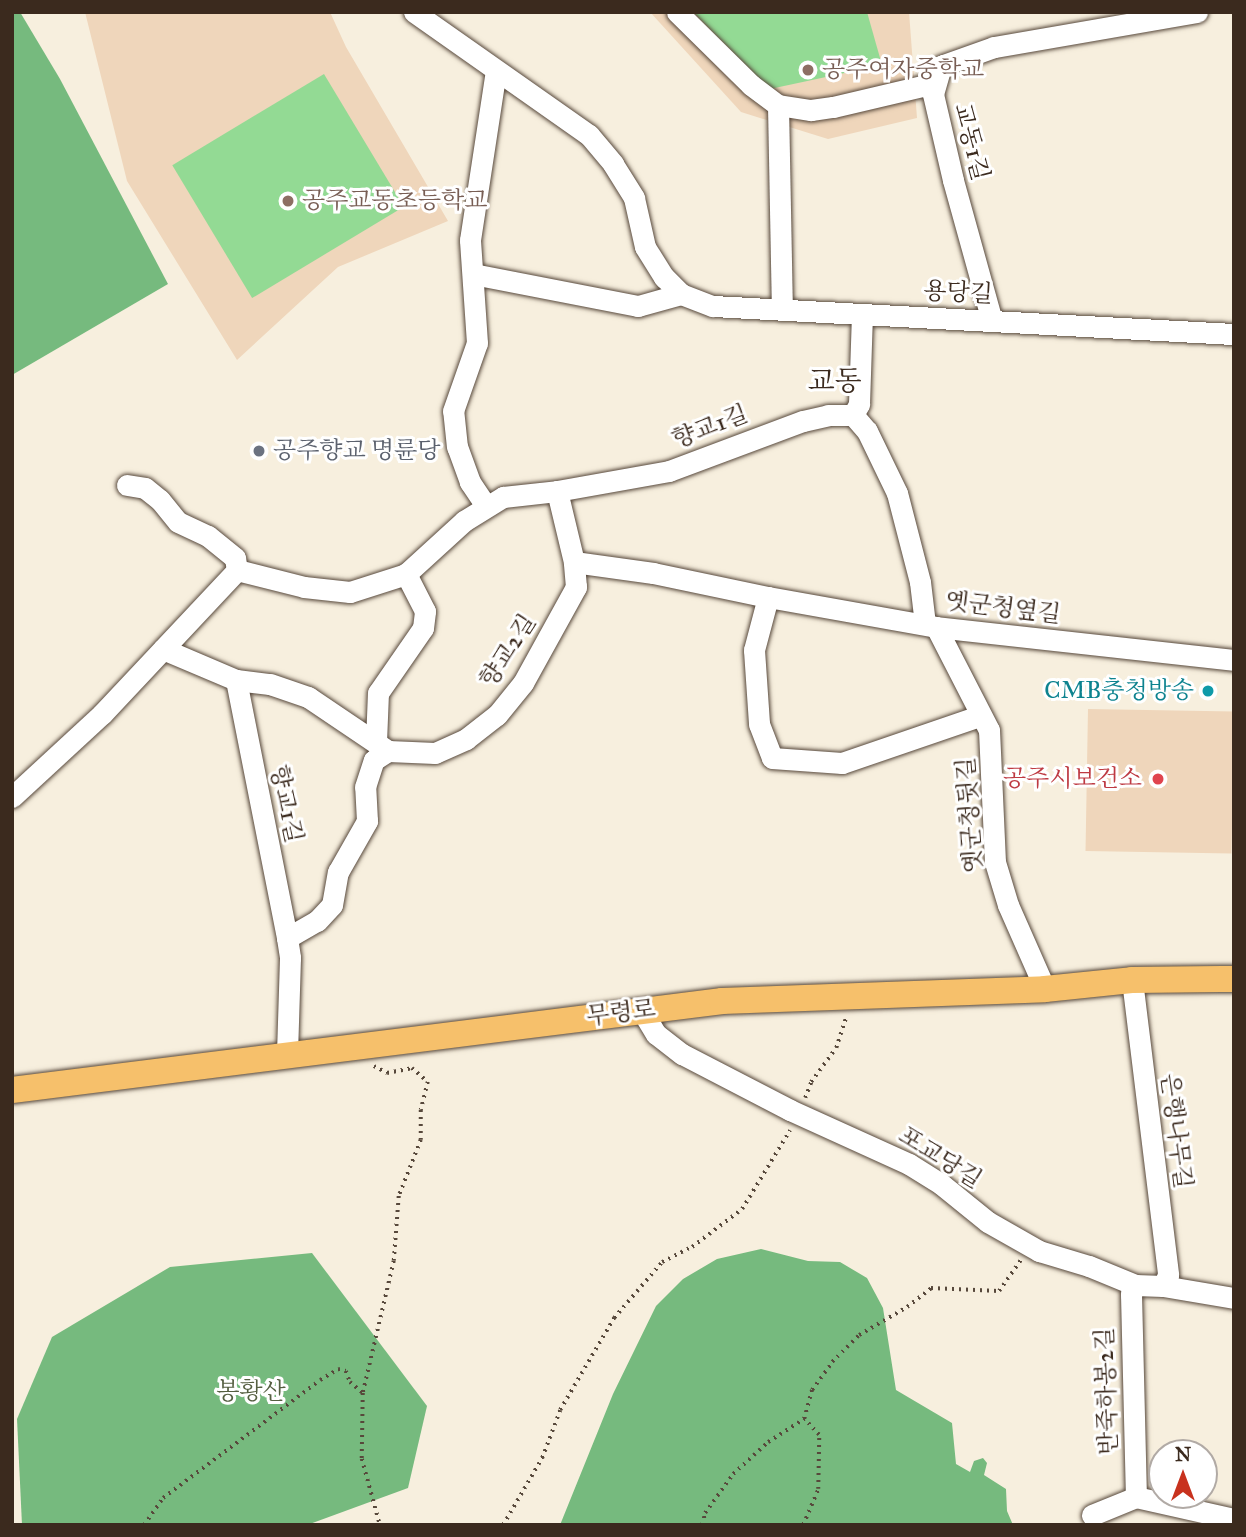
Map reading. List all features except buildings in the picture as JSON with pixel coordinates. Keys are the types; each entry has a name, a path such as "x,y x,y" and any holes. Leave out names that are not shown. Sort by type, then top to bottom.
{"main road":[{"name":"무령로","path":"12,1090 722,1001 1045,989 1132,980 1234,979"}],"street":[{"name":"용당길","path":"414,12 589,135 613,164 634,198 645,247 664,277 681,294 713,306 1234,334"},
{"path":"677,12 751,85 778,105 811,110 926,85 941,66 1065,22 1197,12"},
{"name":"교동1길","path":"941,66 933,94 953,180 992,321"},
{"path":"486,506 470,482 457,447 453,411 477,343 472,228 496,71"},
{"path":"778,105 782,309"},
{"path":"472,274 638,306 681,294"},
{"path":"853,415 859,404 862,314"},
{"name":"향교1길","path":"237,570 304,587 350,592 406,574 486,506 503,497 557,491 669,471 803,421 828,415 853,415"},
{"name":"옛군청뒷길","path":"853,415 867,431 897,493 930,625 989,730 995,862 1008,905 1045,989"},
{"path":"12,797 102,714 237,570 235,558 208,536 178,522 160,500 145,488 127,485"},
{"name":"향교2길","path":"382,746 435,752 466,739 497,715 523,683 576,587 574,562 557,491"},
{"name":"옛군청옆길","path":"574,562 653,573 768,597 930,625 1234,660"},
{"path":"287,1056 290,958 287,938 317,921 332,905 338,872 367,821 365,787 382,746 378,692 424,628 425,611 406,574"},
{"name":"옛군청뒷길","path":"768,597 754,650 759,724 772,758 842,763 979,716"},
{"path":"163,649 236,680 270,684 308,697 382,746"},
{"name":"향교1길","path":"236,680 287,938"},
{"name":"은행나무길","path":"1132,980 1168,1276 1163,1286"},
{"name":"포교당길","path":"642,1011 656,1034 682,1054 799,1114 909,1164 941,1184 988,1222 1039,1251 1089,1266 1135,1285 1163,1286 1234,1298"},
{"name":"반죽하봉2길","path":"1135,1285 1131,1294 1136,1497"},
{"path":"1092,1515 1136,1497 1234,1519"}],"path":[{"path":"503,1525 542,1458 560,1410 614,1318 646,1277 662,1262 692,1247 741,1209 799,1114 811,1082 836,1048 848,1013"},
{"path":"369,1064 387,1073 412,1068 428,1082 421,1110 421,1140 399,1196 394,1261 363,1394 362,1459 380,1525"},
{"path":"702,1525 705,1513 733,1474 768,1442 804,1419 812,1390 859,1335 907,1307 931,1287 999,1291 1023,1256"},
{"path":"144,1525 163,1498 338,1369 345,1371 350,1382 363,1394"},
{"path":"803,1525 818,1489 819,1434 804,1419"}],"shaded area":[{"name":"공주교동초등학교","path":"85,12 330,12 346,47 448,221 338,267 237,360 127,181"},
{"name":"공주여자중학교","path":"650,12 909,12 917,118 828,139 741,112"},
{"name":"공주시보건소","path":"1088,709 1234,712 1231,854 1086,851"}],"green space":[{"path":"12,12 20,12 60,79 168,284 12,375"},
{"path":"693,12 867,12 882,65 770,89"},
{"path":"324,74 404,207 252,298 172,165"},
{"path":"761,1249 808,1261 840,1262 867,1278 883,1308 896,1390 952,1423 956,1464 970,1472 974,1461 983,1458 987,1463 984,1475 1006,1489 1007,1511 1013,1525 560,1525 613,1394 656,1306 683,1279 717,1259"},
{"name":"봉황산","path":"312,1253 427,1406 408,1488 307,1525 22,1525 17,1419 52,1337 170,1267"}],"place":[{"name":"공주여자중학교","path":"808,70"},
{"name":"공주교동초등학교","path":"288,201"},
{"name":"공주향교 명륜당","path":"259,451"},
{"name":"CMB충청방송","path":"1208,691"},
{"name":"공주시보건소","path":"1158,779"}],"district":[{"name":"교동","path":"835,381"}]}
